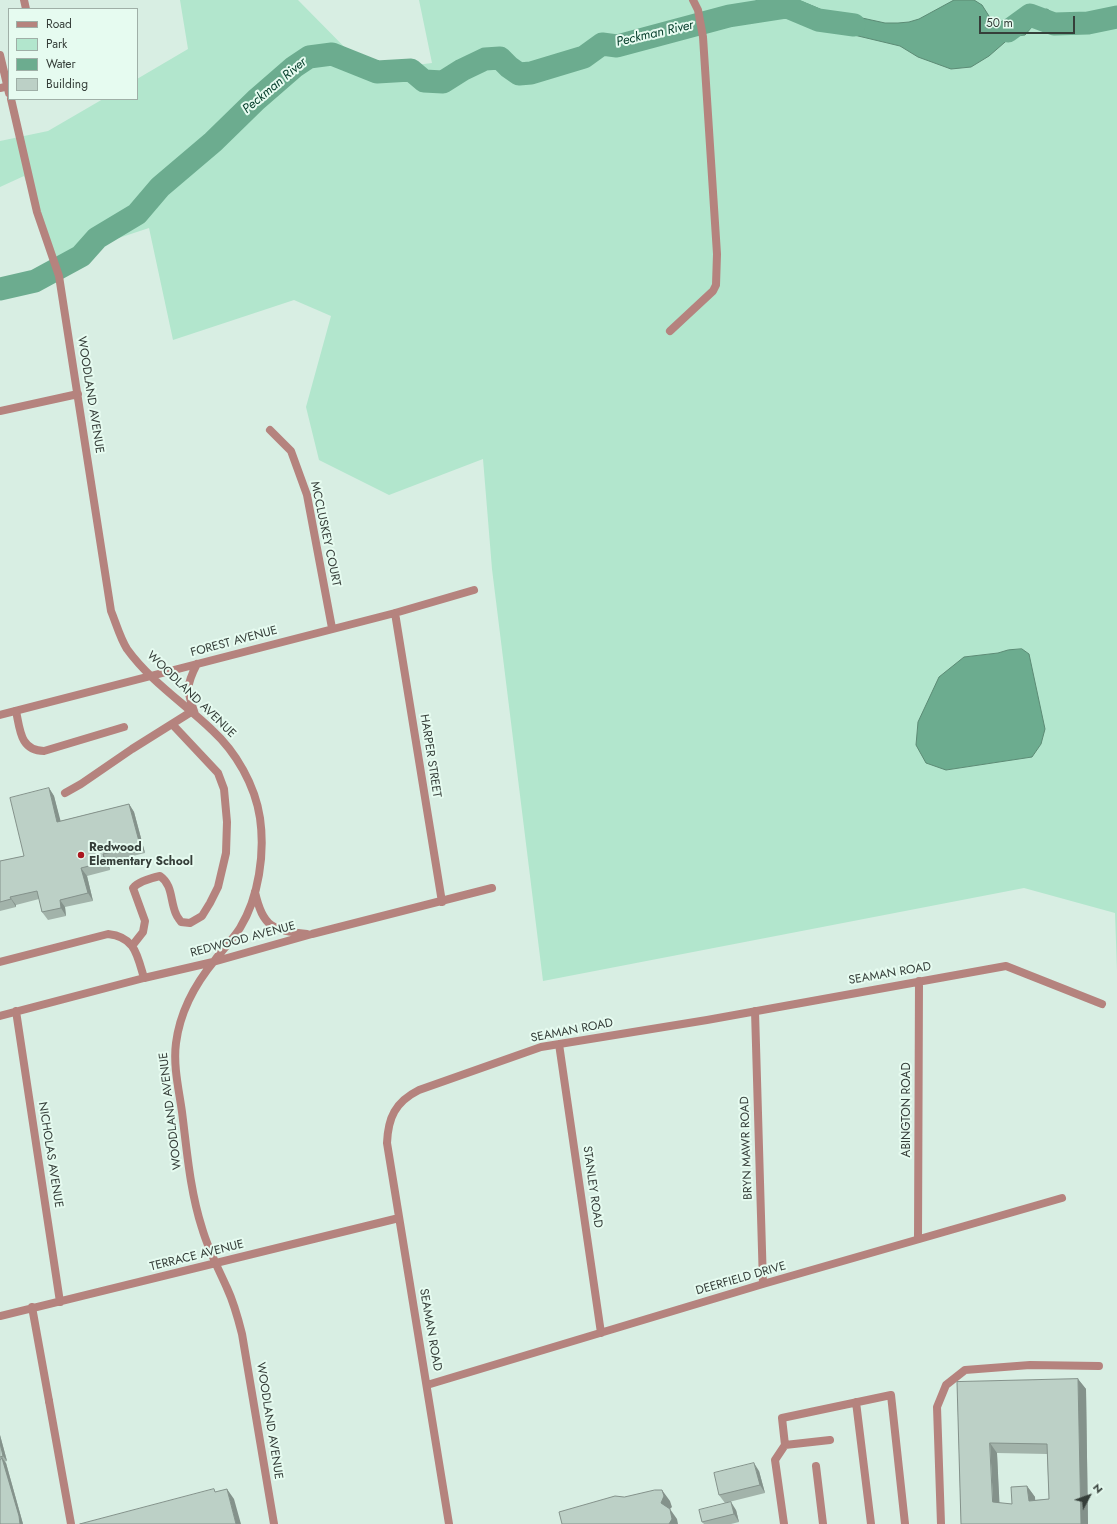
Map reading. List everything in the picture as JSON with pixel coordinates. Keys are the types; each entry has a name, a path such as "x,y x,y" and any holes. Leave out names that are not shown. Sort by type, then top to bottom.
{"street":[{"path":"670,331 713,292 716,285 717,254 703,36 698,10 693,0"},
{"path":"0,55 6,88"},
{"name":"WOODLAND AVENUE","path":"10,100 37,212 59,276 111,611 126,647 151,676 213,730 229,748 248,780 260,817 261,835 259,872 250,909 240,929 213,962 191,994 181,1020 176,1044 176,1073 194,1201 202,1230 235,1308 242,1334 274,1524"},
{"path":"0,411 78,394"},
{"name":"MCCLUSKEY COURT","path":"270,430 291,451 307,495 332,628"},
{"name":"FOREST AVENUE","path":"0,715 332,628 395,613 474,590"},
{"name":"HARPER STREET","path":"395,613 442,902"},
{"path":"65,793 172,724 193,713 188,692 189,679 197,664"},
{"path":"16,711 23,738 28,747 35,751 44,751 124,727"},
{"path":"132,946 143,932 145,921 133,888 136,885 160,876 165,880 169,888 176,914 182,922 190,923 202,916 210,903 218,887 226,853 227,822 224,789 218,773 172,724"},
{"name":"REDWOOD AVENUE","path":"0,1016 144,978 213,962 312,934 492,888"},
{"path":"255,890 259,909 268,924 282,931 312,934"},
{"path":"0,962 108,934 119,935 129,942 136,951 144,978"},
{"name":"SEAMAN ROAD","path":"449,1524 387,1143 388,1127 392,1116 397,1107 405,1099 419,1090 541,1047 755,1012 1006,966 1102,1004"},
{"name":"ABINGTON ROAD","path":"918,1239 919,981"},
{"name":"NICHOLAS AVENUE","path":"16,1011 60,1302"},
{"name":"BRYN MAWR ROAD","path":"755,1012 763,1284"},
{"name":"STANLEY ROAD","path":"559,1044 601,1333"},
{"name":"DEERFIELD DRIVE","path":"427,1385 763,1284 1062,1198"},
{"name":"TERRACE AVENUE","path":"0,1316 399,1218"},
{"path":"32,1307 71,1524"},
{"path":"941,1524 937,1407 946,1385 966,1370 1030,1365 1099,1366"},
{"path":"784,1524 775,1460 785,1445 782,1418 891,1395 905,1524"},
{"path":"856,1402 871,1524"},
{"path":"785,1445 830,1440"},
{"path":"816,1466 822,1524"}],"green space":[{"path":"180,0 298,0 368,71 432,63 419,0 1117,0 1117,971 1115,913 1024,888 543,981 492,569 483,459 389,495 319,460 306,407 331,316 294,300 173,340 149,228 52,260 24,176 0,187 0,141 48,131 101,100 138,100 138,78 188,49","holes":["998,653 1041,744 1031,757 946,770 964,657"]}],"water":[{"path":"757,0 798,0 832,14 844,14 885,23 909,22 919,19 954,0 974,0 982,5 994,24 997,25 1019,13 1029,13 1047,9 1060,18 1097,19 1102,21 1117,20 1117,23 1091,28 1067,29 1047,23 1036,14 1031,18 1031,28 1025,35 1012,36 989,56 971,67 951,69 918,57 900,46 854,35 807,14 792,5 781,3 759,9 754,19 720,22 683,31 681,19 721,10 747,12"},
{"path":"1022,649 1029,654 1045,729 1041,744 1032,757 946,770 926,763 916,745 918,722 939,677 964,657"}],"building":[{"name":"Redwood Elementary School","path":"49,788 57,822 129,804 140,845 103,854 105,862 81,868 88,893 60,900 61,908 42,912 37,891 10,897 11,899 0,902 0,861 24,856 10,798"},
{"path":"1078,1379 1081,1524 961,1524 957,1382","holes":["990,1443 1047,1444 1049,1499 1029,1501 1027,1486 1011,1487 1012,1504 993,1502"]},
{"path":"0,1443 3,1456 0,1457"},
{"path":"2,1458 20,1524 0,1524 0,1461"},
{"path":"754,1463 760,1485 719,1495 714,1473"},
{"path":"214,1489 215,1492 227,1489 236,1524 80,1524"},
{"path":"655,1490 662,1490 664,1496 661,1503 670,1509 672,1519 669,1524 562,1524 559,1512 615,1496 624,1497"},
{"path":"731,1502 734,1514 702,1522 699,1510"}],"waterway":[{"name":"Peckman River","path":"0,289 35,281 81,256 97,238 137,214 160,187 213,142 256,100 294,67 309,57 332,54 377,72 411,70 424,81 443,82 462,70 485,59 500,58 519,74 531,73 584,57 602,44 617,46 729,16 787,7 818,20 854,25"},
{"name":"Peckman River","path":"1008,31 1030,15 1054,24 1088,23 1117,17"}],"place":[{"name":"Redwood Elementary School","path":"81,855"}]}
